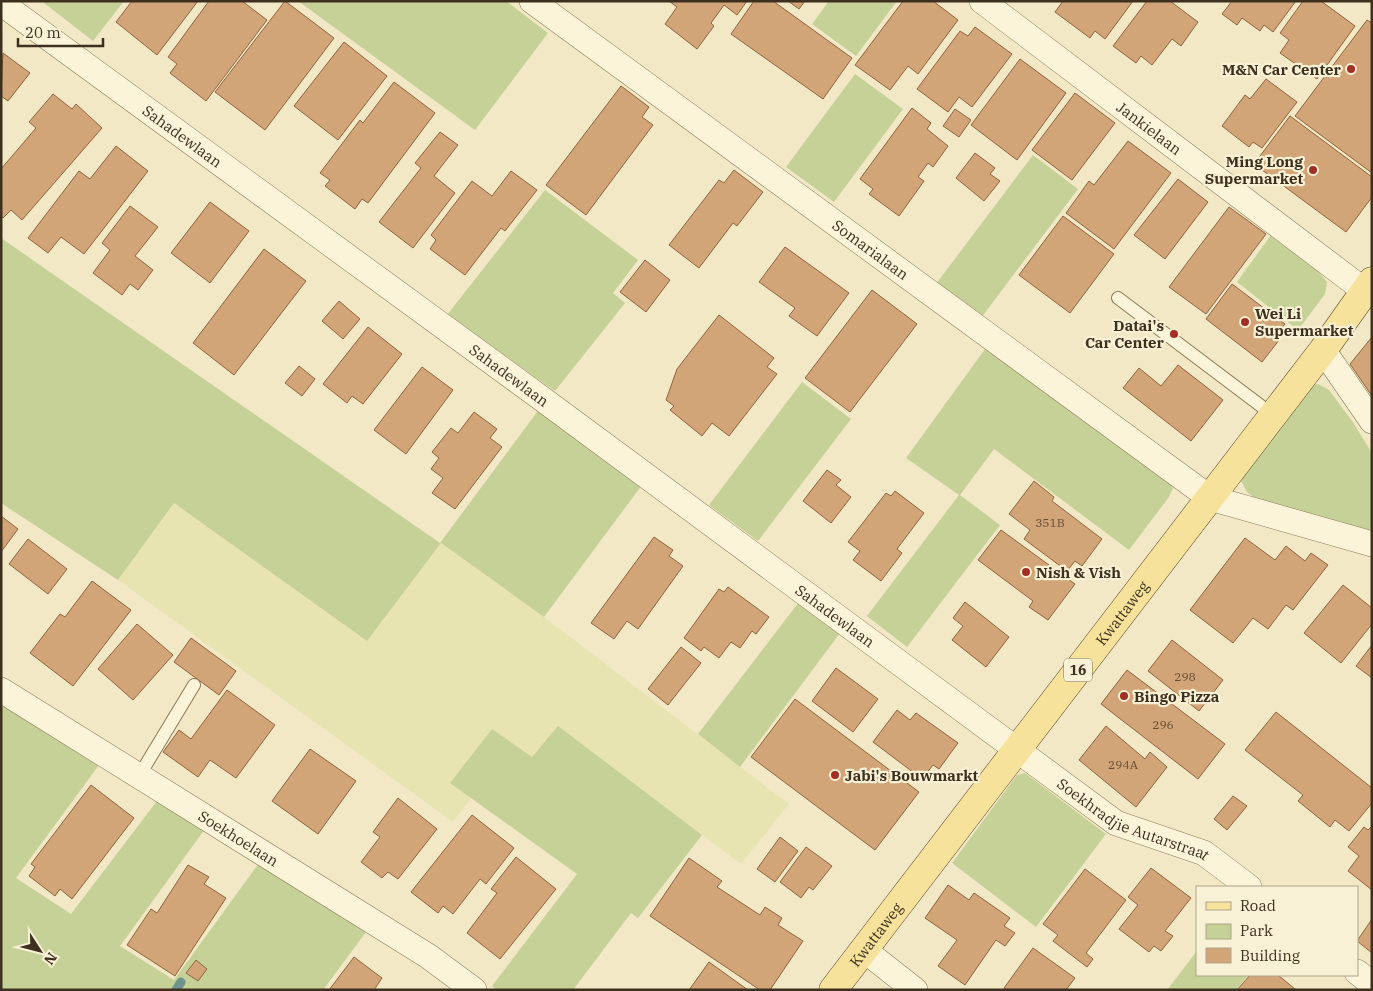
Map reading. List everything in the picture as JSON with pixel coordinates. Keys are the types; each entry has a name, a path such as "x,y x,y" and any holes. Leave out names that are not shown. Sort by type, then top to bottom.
{"main road":[{"name":"Kwattaweg","path":"833,990 1323,350 1368,286"}],"street":[{"name":"Somarialaan","path":"532,1 1210,498"},
{"name":"Jankielaan","path":"982,1 1368,286"},
{"name":"Sahadewlaan","path":"1,3 542,398 1016,751"},
{"path":"1323,350 1372,421"},
{"path":"1210,498 1372,544"},
{"name":"Soekhoelaan","path":"1,690 428,956 474,990"},
{"name":"Soekhradjie Autarstraat","path":"1016,751 1116,824 1204,853 1248,886"},
{"path":"864,950 915,990"},
{"path":"1358,973 1372,984"}],"lane":[{"path":"1118,298 1273,415"},
{"path":"138,776 194,685"}],"shaded area":[{"path":"174,503 367,641 441,543 544,617 789,804 741,864 558,727 532,757 450,783 471,798 453,822 118,580"}],"green space":[{"path":"45,1 124,1 93,41 44,3"},
{"path":"298,1 506,1 548,33 475,130"},
{"path":"829,1 897,1 856,56 812,24"},
{"path":"855,74 903,109 834,202 786,167"},
{"path":"1033,155 1078,189 981,318 936,284"},
{"path":"545,190 638,260 613,293 625,303 555,391 447,315"},
{"path":"1271,235 1317,270 1327,282 1325,294 1298,330 1237,282"},
{"path":"1,238 440,543 540,408 642,485 544,617 441,543 367,641 174,503 118,580 1,503"},
{"path":"988,345 1167,480 1173,488 1169,497 1129,550 994,449 960,495 1000,525 907,647 867,616 959,495 906,458"},
{"path":"802,382 851,419 758,541 709,505"},
{"path":"1318,384 1329,390 1352,421 1372,453 1372,531 1260,502 1247,492 1240,479 1306,387"},
{"path":"799,602 840,633 740,767 698,734"},
{"path":"1,699 99,765 16,878 71,914 160,797 205,829 120,946 174,980 259,863 366,932 323,990 1,990"},
{"path":"558,726 702,835 638,918 631,913 573,990 497,990 492,986 577,874 450,783 492,729 532,757"},
{"path":"1025,773 1106,834 1036,927 952,863 1017,775"},
{"path":"1196,952 1196,976 1247,976 1236,990 1167,990"}],"building":[{"path":"132,1 198,1 157,55 116,22"},
{"path":"209,1 242,1 267,20 206,101 170,73 177,64 168,57"},
{"path":"285,1 334,38 265,130 215,92"},
{"path":"669,1 747,1 737,15 724,5 711,23 714,26 697,49 665,24 677,7"},
{"path":"754,1 773,1 852,58 823,99 731,34"},
{"path":"788,1 805,1 799,9"},
{"path":"903,1 933,1 958,20 918,74 908,66 890,90 855,65"},
{"path":"1063,1 1133,1 1105,39 1095,31 1090,38 1055,12"},
{"path":"1147,1 1170,1 1198,22 1181,46 1172,39 1152,65 1141,56 1136,63 1113,46"},
{"path":"1232,1 1296,1 1273,32 1264,25 1260,31 1242,18 1237,25 1222,14"},
{"path":"1303,1 1321,1 1355,26 1317,79 1280,53 1289,40 1280,33"},
{"name":"M&N Car Center","path":"1367,20 1372,23 1372,173 1295,116"},
{"path":"975,27 1012,54 972,107 959,97 948,112 917,89 960,31 968,36"},
{"path":"344,42 387,76 338,140 294,106"},
{"path":"3,53 30,73 8,101 1,96"},
{"path":"1020,59 1066,93 1017,160 971,125"},
{"path":"1266,79 1297,102 1262,148 1253,142 1249,147 1222,126 1245,95 1250,99"},
{"path":"394,82 435,113 368,203 362,199 355,209 325,186 330,180 320,173 360,120 363,123"},
{"path":"621,86 649,107 642,117 653,125 586,215 546,185"},
{"path":"1075,93 1115,123 1072,180 1032,150"},
{"path":"53,94 72,109 76,104 102,128 22,220 11,210 3,218 1,216 1,169 36,128 29,122"},
{"path":"912,108 931,123 927,129 948,146 933,167 928,163 918,177 924,181 899,216 869,194 873,189 860,179"},
{"path":"955,109 971,120 959,137 943,126"},
{"name":"Ming Long Supermarket","path":"1290,116 1372,177 1372,197 1346,232 1254,164"},
{"path":"440,132 458,145 434,176 455,193 413,248 379,222 421,168 415,163"},
{"path":"1128,141 1171,173 1114,249 1066,213 1089,181 1094,185"},
{"path":"116,146 148,171 84,254 61,237 48,253 28,238 79,171 90,179"},
{"path":"975,153 995,168 990,174 1000,181 984,201 956,178"},
{"path":"734,170 763,192 737,226 733,223 699,268 669,245 719,180 724,183"},
{"path":"511,171 537,190 505,231 501,228 465,275 430,249 436,240 431,235 472,181 492,196"},
{"path":"1178,179 1208,202 1165,259 1134,235"},
{"path":"210,202 249,231 210,283 171,253"},
{"path":"130,206 158,227 135,256 153,270 138,290 130,284 122,295 93,273 110,250 102,243"},
{"path":"1229,207 1266,234 1206,314 1169,287"},
{"path":"1063,216 1114,254 1070,313 1019,275"},
{"path":"785,247 849,293 817,336 789,316 795,308 759,282"},
{"path":"264,249 306,281 234,375 193,343"},
{"path":"645,260 670,280 646,312 620,292"},
{"name":"Wei Li Supermarket","path":"1232,284 1285,324 1279,331 1283,335 1262,362 1206,319"},
{"path":"872,290 917,324 850,412 805,378"},
{"path":"339,301 360,319 343,339 322,321"},
{"path":"719,315 774,358 767,367 777,374 729,436 712,423 702,436 670,410 674,406 666,400 677,369"},
{"path":"368,327 402,354 363,404 352,396 347,403 323,384"},
{"path":"1372,337 1372,396 1350,364"},
{"path":"1178,365 1223,400 1191,441 1123,388 1139,368 1161,386"},
{"path":"299,366 315,379 302,396 285,383"},
{"path":"422,367 453,390 406,454 374,430"},
{"path":"474,412 497,429 490,438 502,447 455,509 432,493 443,478 431,469 439,458 432,452 451,428 458,433"},
{"path":"827,470 841,480 836,485 851,497 831,523 803,501"},
{"path":"1034,481 1054,497 1052,501 1102,539 1082,566 1075,561 1067,571 1024,539 1030,530 1009,514"},
{"path":"895,491 924,513 897,549 902,553 881,581 853,560 860,551 848,542 886,493 891,496"},
{"path":"1,516 18,529 1,552"},
{"name":"Nish & Vish","path":"1001,530 1075,584 1048,620 1029,607 1033,601 978,560"},
{"path":"654,537 673,550 669,556 683,566 638,629 627,621 614,639 591,623"},
{"path":"1245,538 1275,560 1286,546 1305,561 1311,553 1328,565 1293,610 1286,605 1268,629 1253,618 1233,643 1190,610"},
{"path":"28,539 67,569 48,594 9,564"},
{"path":"92,581 131,610 73,686 30,653 60,614 65,617"},
{"path":"1343,585 1372,608 1372,624 1341,663 1304,633"},
{"path":"728,587 769,617 756,634 752,631 740,648 731,642 719,658 704,647 701,651 684,638 719,589 724,592"},
{"path":"965,602 1009,637 986,667 952,640 963,626 953,618"},
{"path":"137,624 173,655 133,700 98,669"},
{"path":"191,638 236,671 219,695 174,662"},
{"path":"1172,640 1223,680 1199,711 1148,671"},
{"path":"1372,645 1372,678 1356,666"},
{"path":"681,647 701,663 668,705 648,689"},
{"path":"836,668 878,699 853,732 812,701"},
{"path":"1127,670 1225,744 1198,779 1101,704"},
{"path":"227,690 275,725 236,778 210,760 198,777 163,752 179,730 191,739"},
{"name":"Jabi's Bouwmarkt","path":"795,699 919,792 875,850 751,757"},
{"path":"897,710 910,720 916,713 958,743 939,769 933,765 922,779 873,742"},
{"path":"1276,712 1372,788 1372,803 1349,831 1335,820 1330,827 1298,801 1303,795 1245,750"},
{"path":"1106,726 1145,759 1150,752 1167,767 1136,807 1079,760"},
{"path":"310,749 356,781 318,834 272,801"},
{"path":"91,785 134,818 72,899 60,889 55,896 29,876 35,867 31,864"},
{"path":"1233,796 1247,806 1227,830 1214,819"},
{"path":"398,798 437,829 398,879 388,872 382,878 361,862 380,837 373,832"},
{"path":"472,815 514,848 486,884 480,879 453,914 443,906 438,913 411,892"},
{"path":"1372,826 1372,890 1348,871 1359,856 1348,847 1364,827 1368,830"},
{"path":"780,837 798,851 775,882 757,869"},
{"path":"806,847 832,866 813,890 809,887 801,898 780,882"},
{"path":"516,857 556,889 500,959 467,933 497,893 491,889"},
{"path":"689,858 722,881 717,887 760,915 765,907 782,918 778,925 803,941 770,990 760,990 650,916"},
{"path":"188,865 209,877 204,884 226,898 175,976 127,945 151,909 157,913"},
{"path":"1151,868 1191,898 1165,931 1173,936 1161,951 1154,946 1149,952 1119,929 1138,905 1128,897"},
{"path":"1085,869 1126,900 1086,953 1093,959 1087,967 1053,941 1058,935 1043,924"},
{"path":"948,885 969,900 974,893 1010,918 1004,926 1015,933 1005,946 996,940 965,985 938,966 957,940 925,918"},
{"path":"1372,919 1372,953 1358,942"},
{"path":"1033,948 1075,978 1066,990 1007,990 1004,988"},
{"path":"354,957 382,978 374,990 329,990"},
{"path":"196,960 207,969 198,981 186,973"},
{"path":"709,962 748,990 689,990"},
{"path":"1249,976 1279,976 1295,989 1237,990"}],"waterway":[{"path":"176,990 181,982"}],"place":[{"name":"M&N Car Center","path":"1351,69"},
{"name":"Ming Long Supermarket","path":"1313,170"},
{"name":"Wei Li Supermarket","path":"1245,322"},
{"name":"Datai's Car Center","path":"1174,334"},
{"name":"Nish & Vish","path":"1026,572"},
{"name":"Bingo Pizza","path":"1124,696"},
{"name":"Jabi's Bouwmarkt","path":"835,775"}]}
